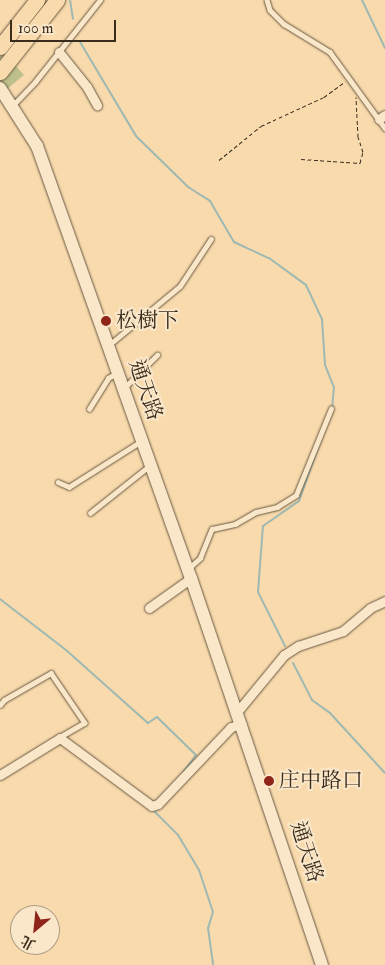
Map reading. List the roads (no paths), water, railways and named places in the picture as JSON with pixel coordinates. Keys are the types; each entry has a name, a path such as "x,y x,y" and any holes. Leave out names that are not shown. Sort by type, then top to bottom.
{"highway":[{"path":"0,47 37,0"},
{"path":"0,72 57,0"}],"street":[{"path":"59,52 87,86 97,105"},
{"name":"通天路","path":"2,94 12,106 37,146 190,574 322,965"},
{"path":"149,608 190,574"},
{"path":"0,775 60,738 152,806 158,804 240,718 284,655 298,646 343,631 370,608 385,601"}],"lane":[{"path":"12,106 59,52 100,0"},
{"path":"267,0 270,10 284,24 330,52 350,78 360,96 382,117 385,128"},
{"path":"108,346 180,286 210,239"},
{"path":"124,389 157,355"},
{"path":"89,409 108,378 118,372"},
{"path":"190,574 200,558 212,529 235,524 256,512 277,507 296,495 331,410"},
{"path":"58,482 69,487 142,441"},
{"path":"90,513 150,465"},
{"path":"0,705 4,700 51,673 85,723 60,738"}],"waterway":[{"path":"70,0 73,19"},
{"path":"362,0 385,48"},
{"path":"80,42 136,136 188,187 210,201 234,242 269,258 306,285 322,319 325,365 334,387 332,410"},
{"path":"285,646 258,592 263,526 299,501 327,423"},
{"path":"0,599 66,650 148,723 157,717 196,755 183,772"},
{"path":"293,663 312,700 330,713 385,773"},
{"path":"152,809 178,835 199,870 213,912 208,928 213,965"}],"place":[{"name":"松樹下","path":"106,321"},
{"name":"庄中路口","path":"269,781"}]}
